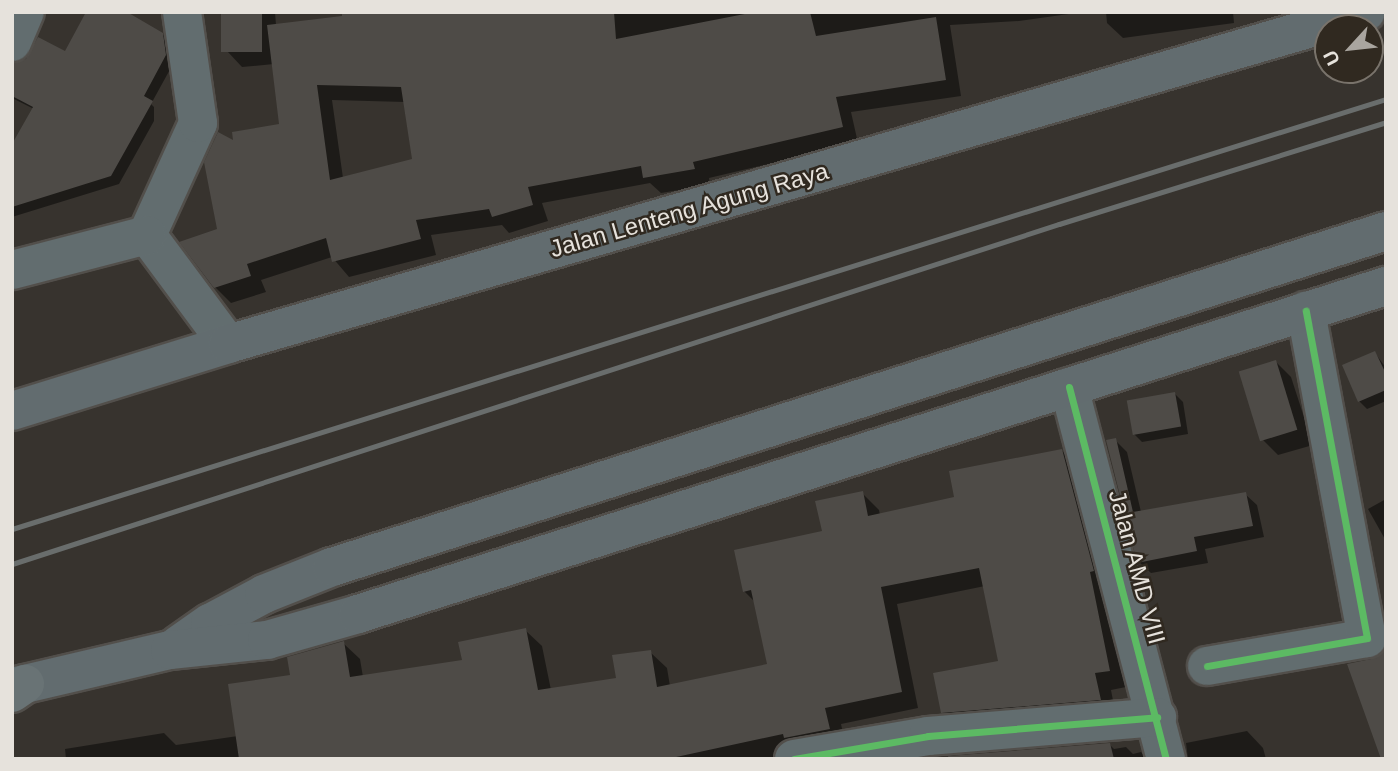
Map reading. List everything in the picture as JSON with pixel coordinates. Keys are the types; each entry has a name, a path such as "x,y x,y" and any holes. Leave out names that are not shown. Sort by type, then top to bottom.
{"main road":[{"name":"Jalan Lenteng Agung Raya","path":"12,411 228,344 1366,12"},
{"path":"170,650 210,623 264,594 332,567 1386,231"},
{"path":"16,688 170,650 267,640 358,614 1386,286"}],"street":[{"path":"12,42 25,12"},
{"path":"146,235 198,123 182,12"},
{"path":"12,270 146,235"},
{"path":"146,235 228,344"},
{"path":"1207,666 1376,636 1306,311"},
{"name":"Jalan AMD VIII","path":"1069,387 1166,759"},
{"path":"794,759 928,736 1157,717"}],"building":[{"path":"86,12 127,12 163,33 166,55 144,96 153,101 111,176 12,207 12,144 33,107 12,96 12,63 26,59 38,37 65,51"},
{"path":"221,12 262,12 262,52 221,52"},
{"path":"342,12 614,12 616,39 755,12 810,12 816,36 936,17 946,80 836,97 843,127 693,162 695,169 643,178 641,166 528,187 533,205 492,217 489,209 416,220 421,239 332,262 326,238 247,264 251,276 214,288 179,242 217,229 204,162 218,132 233,140 232,132 279,124 267,25 342,16","holes":["317,85 401,87 412,159 330,180"]},
{"path":"1375,351 1386,374 1386,390 1358,402 1342,365"},
{"path":"1276,360 1297,430 1260,441 1239,371"},
{"path":"1175,392 1181,426 1133,435 1127,401"},
{"path":"1116,438 1133,512 1246,492 1253,526 1194,537 1197,551 1137,563 1106,440"},
{"path":"1062,449 1094,571 1090,572 1110,671 1095,673 1101,700 941,713 933,673 998,661 979,568 881,587 902,692 825,708 830,729 784,738 783,734 667,759 239,759 228,684 290,675 287,657 344,641 350,677 462,660 458,642 526,628 538,690 616,678 612,655 651,650 657,687 767,664 751,590 743,592 734,550 822,531 815,501 863,491 868,516 954,497 949,471"},
{"path":"1386,648 1386,759 1381,759 1347,664 1371,659"},
{"path":"1110,743 1114,759 949,759 948,756"}],"railway":[{"path":"12,529 1386,99"},
{"path":"12,564 1059,224 1386,122"}],"cycle path":[{"path":"1207,666 1367,638 1306,311"},
{"path":"1069,387 1166,759"},
{"path":"794,759 928,736 1157,717"}]}
